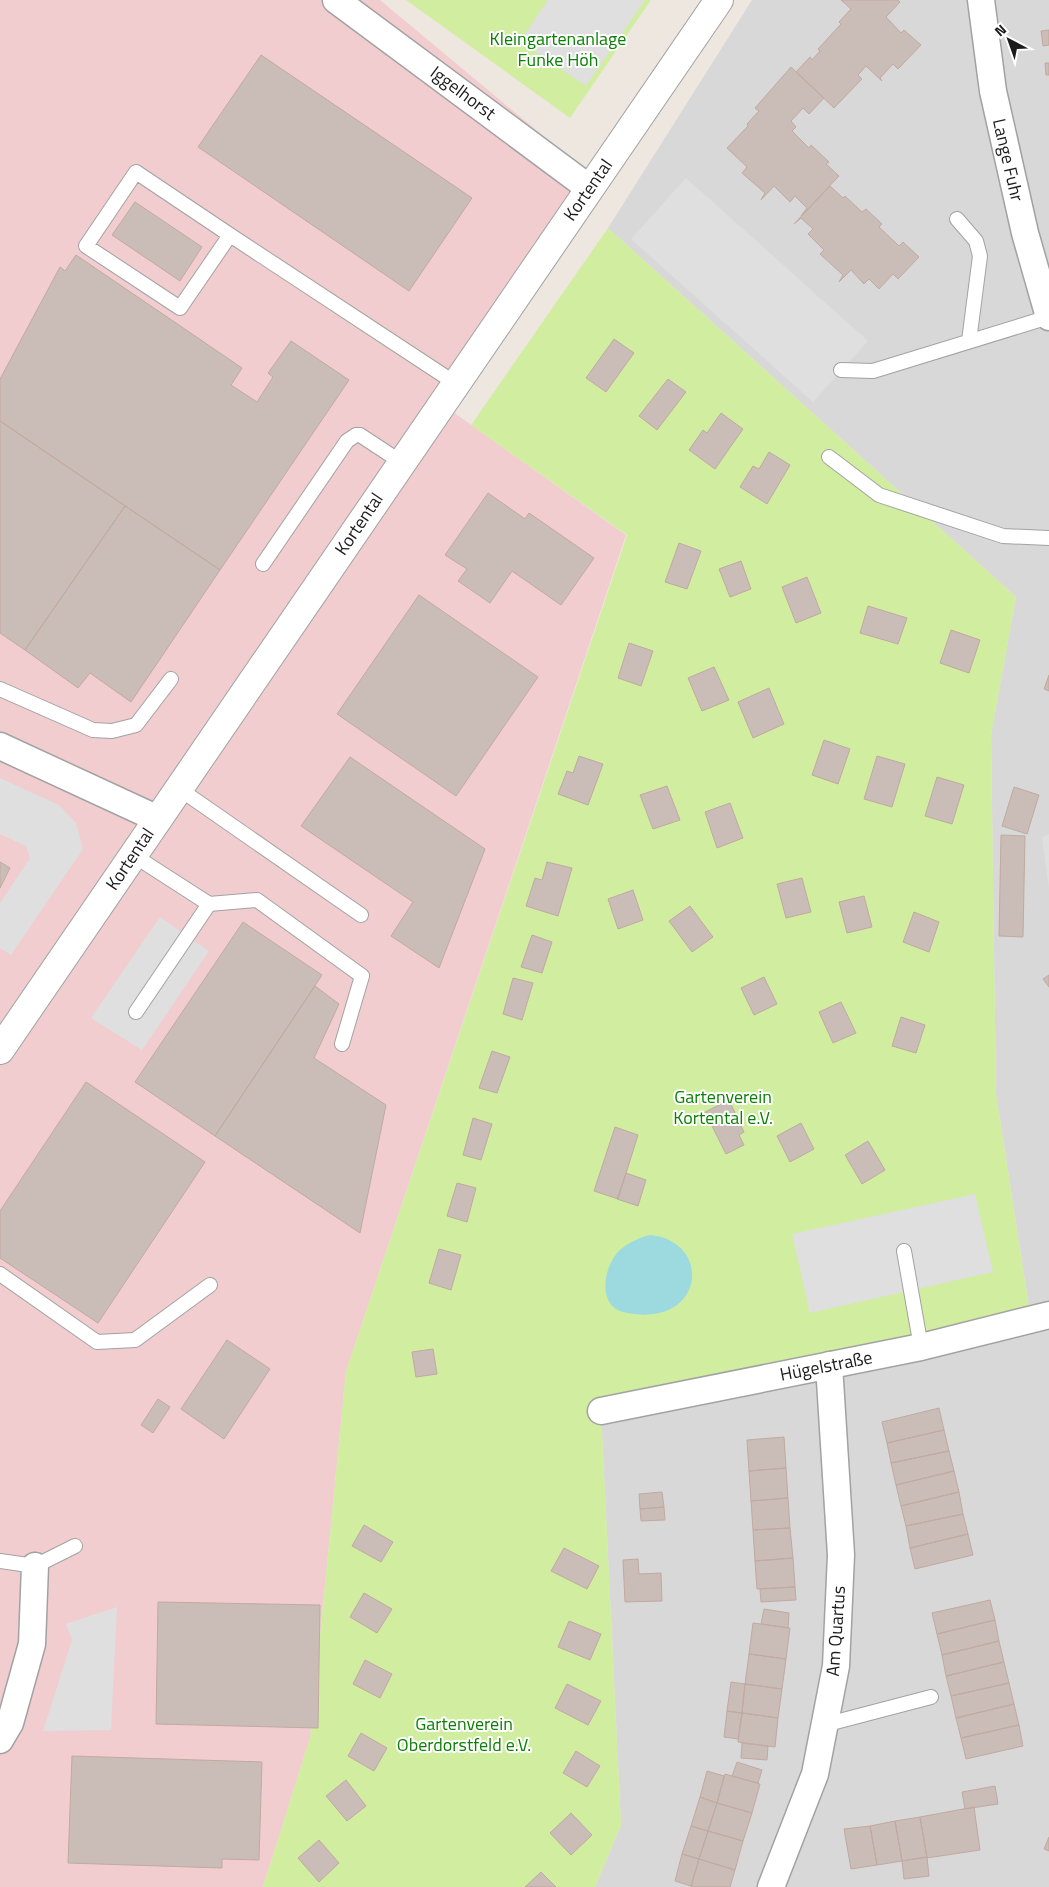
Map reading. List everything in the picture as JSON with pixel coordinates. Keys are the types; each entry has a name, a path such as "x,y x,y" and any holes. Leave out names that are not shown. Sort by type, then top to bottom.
{"street":[{"name":"Iggelhorst","path":"336,0 589,188"},
{"name":"Lange Fuhr","path":"981,0 993,91 1025,233 1049,317"},
{"name":"Kortental","path":"0,1050 589,188 711,3"},
{"path":"0,746 158,819"},
{"name":"Hügelstraße","path":"601,1411 921,1347 1049,1315"},
{"name":"Am Quartus","path":"771,1887 815,1774 836,1666 841,1554 829,1365"},
{"path":"0,1740 10,1724 32,1644 35,1566"}],"lane":[{"path":"230,235 180,308 86,246 136,172 455,384"},
{"path":"957,220 976,241 980,256 969,341"},
{"path":"842,370 873,371 1049,317"},
{"path":"263,564 347,441 356,435 360,436 401,462"},
{"path":"829,457 879,495 1003,536 1049,538"},
{"path":"0,689 93,730 112,732 136,725 171,680"},
{"path":"178,788 361,914"},
{"path":"133,855 209,904 257,900 362,976 342,1044"},
{"path":"136,1012 209,904"},
{"path":"904,1252 921,1347"},
{"path":"0,1274 97,1342 135,1340 210,1285"},
{"path":"0,1561 35,1566 76,1546"},
{"path":"824,1725 931,1697"}],"shaded area":[{"path":"0,0 380,0 589,174 432,397 626,535 346,1371 310,1738 263,1887 0,1887"},
{"path":"548,0 645,0 586,86 520,41"},
{"path":"752,0 1049,0 1049,1887 595,1887 621,1825 601,1411 1031,1320 996,1094 991,735 1016,597 608,228"},
{"path":"686,178 868,341 813,402 631,239"},
{"path":"0,778 59,805 76,823 83,849 11,955 0,948 0,903 30,858 26,846 0,834"},
{"path":"1049,834 1049,888 1042,838"},
{"path":"160,917 209,951 142,1050 91,1018"},
{"path":"975,1194 993,1272 810,1313 792,1234"},
{"path":"117,1607 111,1730 43,1731 72,1640 66,1624"}],"green space":[{"name":"Kleingartenanlage Funke Höh","path":"406,0 651,0 570,118"},
{"name":"Gartenverein Kortental e.V.","path":"608,228 1016,597 991,735 996,1094 1031,1320 601,1411 621,1825 595,1887 263,1887 310,1738 346,1371 627,535 471,425"}],"water":[{"path":"650,1235 671,1241 684,1252 691,1267 691,1283 684,1298 671,1309 650,1314 623,1312 609,1302 605,1286 606,1276 617,1253 636,1240"}],"building":[{"path":"841,0 898,0 900,2 886,17 901,33 904,30 921,45 898,69 893,64 880,78 882,81 866,66 858,75 862,79 834,108 796,72 810,57 812,60 820,51 818,49 841,24 839,22 851,9"},
{"path":"1049,30 1049,45 1043,46 1041,31"},
{"path":"261,55 472,198 409,291 198,147"},
{"path":"1045,63 1049,63 1049,75 1046,75"},
{"path":"791,67 824,98 809,114 803,108 791,121 796,127 792,131 809,148 811,145 829,162 826,164 839,176 801,216 807,208 795,196 790,202 774,186 761,200 765,193 742,173 747,167 727,148 748,126 747,124 759,111 755,108"},
{"path":"830,186 843,198 845,196 862,212 866,209 882,224 879,227 899,246 903,242 919,257 898,279 893,274 879,289 869,279 864,284 851,270 839,282 843,275 820,254 824,250 808,234 813,229 801,218 794,224"},
{"path":"135,202 202,247 180,281 112,235"},
{"path":"76,255 242,368 231,385 257,402 273,377 268,373 291,341 349,380 220,570 0,421 0,379 60,267 65,271"},
{"path":"614,339 634,353 606,392 586,378"},
{"path":"668,379 686,392 657,430 639,416"},
{"path":"721,413 743,429 715,469 689,450 703,430 707,433"},
{"path":"0,421 125,506 25,650 0,633"},
{"path":"769,452 790,465 767,504 740,487 753,466 759,469"},
{"path":"488,493 525,519 529,513 594,558 561,605 512,571 490,603 458,581 467,569 445,555"},
{"path":"125,506 220,570 131,702 90,673 78,688 25,650"},
{"path":"679,543 701,551 687,589 665,582"},
{"path":"741,561 751,589 730,597 719,569"},
{"path":"807,577 821,613 796,623 782,587"},
{"path":"419,595 538,677 456,796 337,714"},
{"path":"868,606 907,618 898,644 860,633"},
{"path":"951,630 980,640 969,673 940,663"},
{"path":"629,643 653,651 641,686 618,678"},
{"path":"714,667 729,700 702,711 688,678"},
{"path":"1049,675 1049,691 1044,689"},
{"path":"769,688 784,724 753,738 738,702"},
{"path":"824,740 850,749 838,784 812,775"},
{"path":"579,756 603,764 588,805 558,794 567,771 573,773"},
{"path":"877,756 905,764 892,807 864,799"},
{"path":"350,757 485,849 439,968 391,936 413,902 301,826"},
{"path":"937,777 964,785 952,824 925,816"},
{"path":"667,786 680,820 653,829 640,795"},
{"path":"1014,787 1039,795 1027,834 1002,826"},
{"path":"730,803 743,838 717,848 705,812"},
{"path":"1001,835 1025,836 1023,937 999,936"},
{"path":"0,862 10,868 0,888"},
{"path":"547,862 572,868 558,916 526,906 535,878 542,880"},
{"path":"802,878 811,912 786,918 777,884"},
{"path":"633,890 643,920 618,929 608,899"},
{"path":"864,896 872,927 847,933 839,902"},
{"path":"690,906 713,937 692,952 669,921"},
{"path":"914,912 939,922 929,952 903,942"},
{"path":"243,922 322,975 215,1136 135,1082"},
{"path":"532,935 552,942 542,973 521,967"},
{"path":"1049,975 1049,987 1043,979"},
{"path":"764,977 777,1004 754,1015 741,988"},
{"path":"513,978 533,983 522,1020 503,1014"},
{"path":"315,986 339,1004 314,1058 386,1105 360,1233 215,1136"},
{"path":"841,1002 856,1033 833,1043 819,1012"},
{"path":"901,1017 925,1025 916,1053 892,1046"},
{"path":"492,1051 510,1057 497,1093 479,1088"},
{"path":"86,1082 205,1162 98,1323 0,1258 0,1211"},
{"path":"729,1100 744,1132 739,1135 744,1145 726,1154 705,1112"},
{"path":"473,1118 492,1124 481,1160 463,1155"},
{"path":"801,1123 814,1149 790,1162 777,1136"},
{"path":"615,1127 638,1135 618,1199 594,1191"},
{"path":"868,1141 885,1170 862,1184 845,1155"},
{"path":"626,1173 646,1180 638,1206 617,1199"},
{"path":"457,1183 476,1188 467,1222 447,1216"},
{"path":"439,1249 461,1255 451,1290 429,1283"},
{"path":"227,1340 270,1369 224,1439 181,1409"},
{"path":"433,1349 437,1374 416,1377 412,1352"},
{"path":"158,1399 170,1407 153,1433 141,1425"},
{"path":"939,1408 944,1430 887,1443 882,1422"},
{"path":"944,1430 949,1451 891,1463 887,1443"},
{"path":"784,1437 786,1468 749,1471 747,1440"},
{"path":"949,1451 954,1471 896,1485 891,1463"},
{"path":"786,1468 788,1498 751,1501 749,1471"},
{"path":"954,1471 959,1492 901,1506 896,1485"},
{"path":"662,1492 664,1507 640,1509 639,1494"},
{"path":"959,1492 963,1514 906,1526 901,1506"},
{"path":"788,1498 790,1528 753,1530 751,1501"},
{"path":"664,1507 665,1520 641,1521 640,1509"},
{"path":"963,1514 968,1534 910,1548 906,1526"},
{"path":"364,1525 393,1542 381,1562 352,1546"},
{"path":"790,1528 793,1558 755,1561 753,1530"},
{"path":"968,1534 973,1555 915,1569 910,1548"},
{"path":"564,1548 599,1566 587,1589 551,1571"},
{"path":"793,1558 795,1587 757,1589 755,1561"},
{"path":"638,1559 639,1574 661,1573 662,1601 625,1602 623,1560"},
{"path":"795,1587 796,1600 761,1602 760,1589"},
{"path":"364,1593 392,1609 377,1633 350,1617"},
{"path":"990,1600 995,1620 937,1634 932,1613"},
{"path":"158,1602 320,1605 318,1728 156,1724"},
{"path":"764,1609 789,1613 788,1628 761,1624"},
{"path":"995,1620 999,1641 942,1655 937,1634"},
{"path":"569,1621 601,1634 590,1660 558,1647"},
{"path":"753,1623 790,1628 786,1659 749,1654"},
{"path":"999,1641 1004,1662 946,1676 942,1655"},
{"path":"749,1654 786,1659 782,1689 745,1684"},
{"path":"365,1660 392,1674 380,1698 353,1684"},
{"path":"1004,1662 1009,1683 951,1696 946,1676"},
{"path":"731,1682 745,1684 742,1713 727,1711"},
{"path":"1009,1683 1014,1704 956,1718 951,1696"},
{"path":"567,1684 601,1701 588,1725 555,1708"},
{"path":"745,1684 782,1689 778,1718 742,1713"},
{"path":"1014,1704 1019,1725 961,1738 956,1718"},
{"path":"727,1711 742,1713 738,1739 724,1737"},
{"path":"742,1713 778,1718 775,1747 738,1742"},
{"path":"1019,1725 1023,1746 966,1759 961,1738"},
{"path":"361,1733 387,1748 374,1771 348,1756"},
{"path":"742,1743 768,1746 767,1760 741,1758"},
{"path":"576,1751 600,1766 587,1787 563,1773"},
{"path":"72,1756 262,1762 259,1860 222,1859 222,1868 68,1863"},
{"path":"737,1762 762,1770 758,1783 732,1776"},
{"path":"707,1771 724,1776 717,1803 700,1797"},
{"path":"725,1774 760,1784 752,1813 717,1803"},
{"path":"346,1780 366,1806 347,1821 326,1796"},
{"path":"995,1786 998,1804 965,1809 962,1792"},
{"path":"700,1797 717,1803 708,1831 691,1826"},
{"path":"717,1803 752,1813 743,1841 708,1831"},
{"path":"974,1807 980,1850 927,1858 920,1817"},
{"path":"571,1813 592,1835 571,1855 550,1833"},
{"path":"920,1817 927,1857 902,1861 895,1821"},
{"path":"895,1821 902,1861 877,1865 870,1826"},
{"path":"691,1826 708,1831 699,1859 682,1854"},
{"path":"870,1826 877,1865 851,1869 844,1829"},
{"path":"708,1831 743,1841 735,1870 699,1859"},
{"path":"1049,1837 1049,1851 1044,1849"},
{"path":"319,1840 339,1863 319,1882 298,1858"},
{"path":"682,1854 699,1859 691,1886 675,1881"},
{"path":"927,1857 929,1876 904,1879 902,1861"},
{"path":"699,1859 735,1870 730,1887 691,1887"},
{"path":"541,1872 556,1887 525,1887"}],"park label":[{"name":"Gartenverein Oberdorstfeld e.V.","path":"464,1734"}]}
